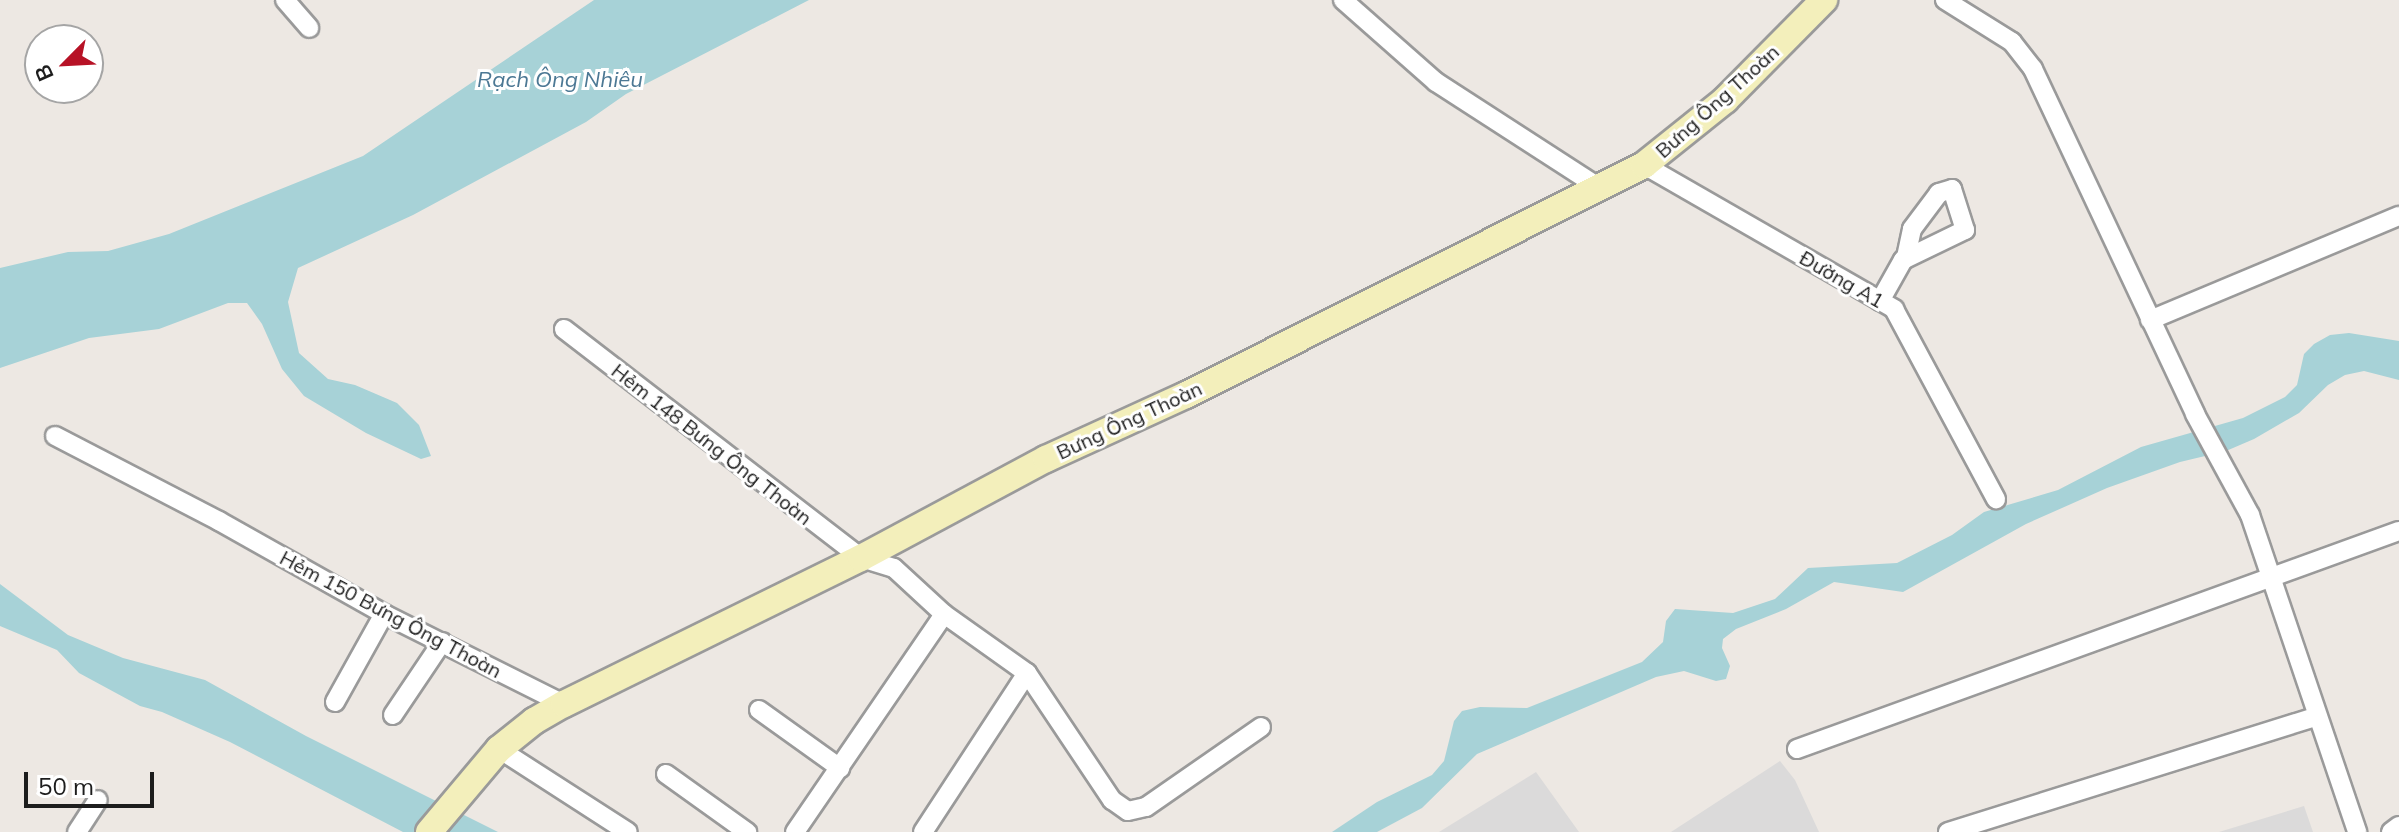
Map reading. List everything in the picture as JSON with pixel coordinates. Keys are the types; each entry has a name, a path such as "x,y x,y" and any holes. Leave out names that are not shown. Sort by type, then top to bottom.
{"street":[{"path":"285,0 309,28"},
{"path":"1343,0 1436,82 1600,188"},
{"name":"Bưng Ông Thoàn","path":"429,832 499,749 534,721 564,704 861,558 1046,459 1186,395 1644,165 1725,100 1824,0"},
{"path":"1945,0 2012,42 2033,69 2195,414 2250,515 2357,832"},
{"name":"Đường A1","path":"1644,165 1894,309 1996,499"},
{"path":"2150,320 2399,216"},
{"path":"1880,301 1906,258"},
{"name":"Hẻm 148 Bưng Ông Thoàn","path":"564,329 861,558 894,568 944,614 1027,673"},
{"name":"Hẻm 150 Bưng Ông Thoàn","path":"55,436 219,521 384,614 564,704"},
{"path":"1797,749 2399,531"},
{"path":"335,702 384,614"},
{"path":"795,832 944,614"},
{"path":"393,715 442,642"},
{"path":"923,832 1027,673 1112,800 1128,811 1146,807 1261,727"},
{"path":"759,710 840,768"},
{"path":"1948,832 2316,717"},
{"path":"499,749 628,832"},
{"path":"666,774 747,832"},
{"path":"77,832 98,800"},
{"path":"2391,832 2399,826"}],"shaded area":[{"path":"1780,761 1795,780 1819,832 1671,832"},
{"path":"1536,772 1579,832 1439,832"},
{"path":"2304,806 2313,832 2219,832"}],"water":[{"name":"Rạch Ông Nhiêu","path":"594,0 809,0 626,94 586,122 413,215 298,268 288,302 299,353 328,379 355,385 397,403 419,425 431,456 421,459 366,433 304,396 282,369 262,324 247,303 228,303 159,329 89,338 0,368 0,268 68,252 108,251 169,234 363,156"},
{"path":"2349,333 2399,341 2399,380 2364,371 2345,375 2328,385 2299,413 2254,439 2226,451 2180,462 2107,488 2026,524 1903,592 1834,582 1786,609 1736,629 1723,639 1722,648 1730,666 1726,679 1716,681 1684,671 1656,677 1477,754 1422,808 1377,832 1332,832 1377,802 1432,775 1444,761 1454,721 1462,711 1480,707 1527,708 1642,662 1663,642 1666,621 1675,609 1733,613 1775,599 1808,568 1897,563 1952,535 1984,512 2058,490 2141,447 2243,418 2285,397 2297,385 2304,354 2314,344 2330,335"},
{"path":"0,584 68,635 123,658 205,680 306,736 498,832 403,832 230,742 162,712 140,706 79,673 57,650 0,626"}]}
